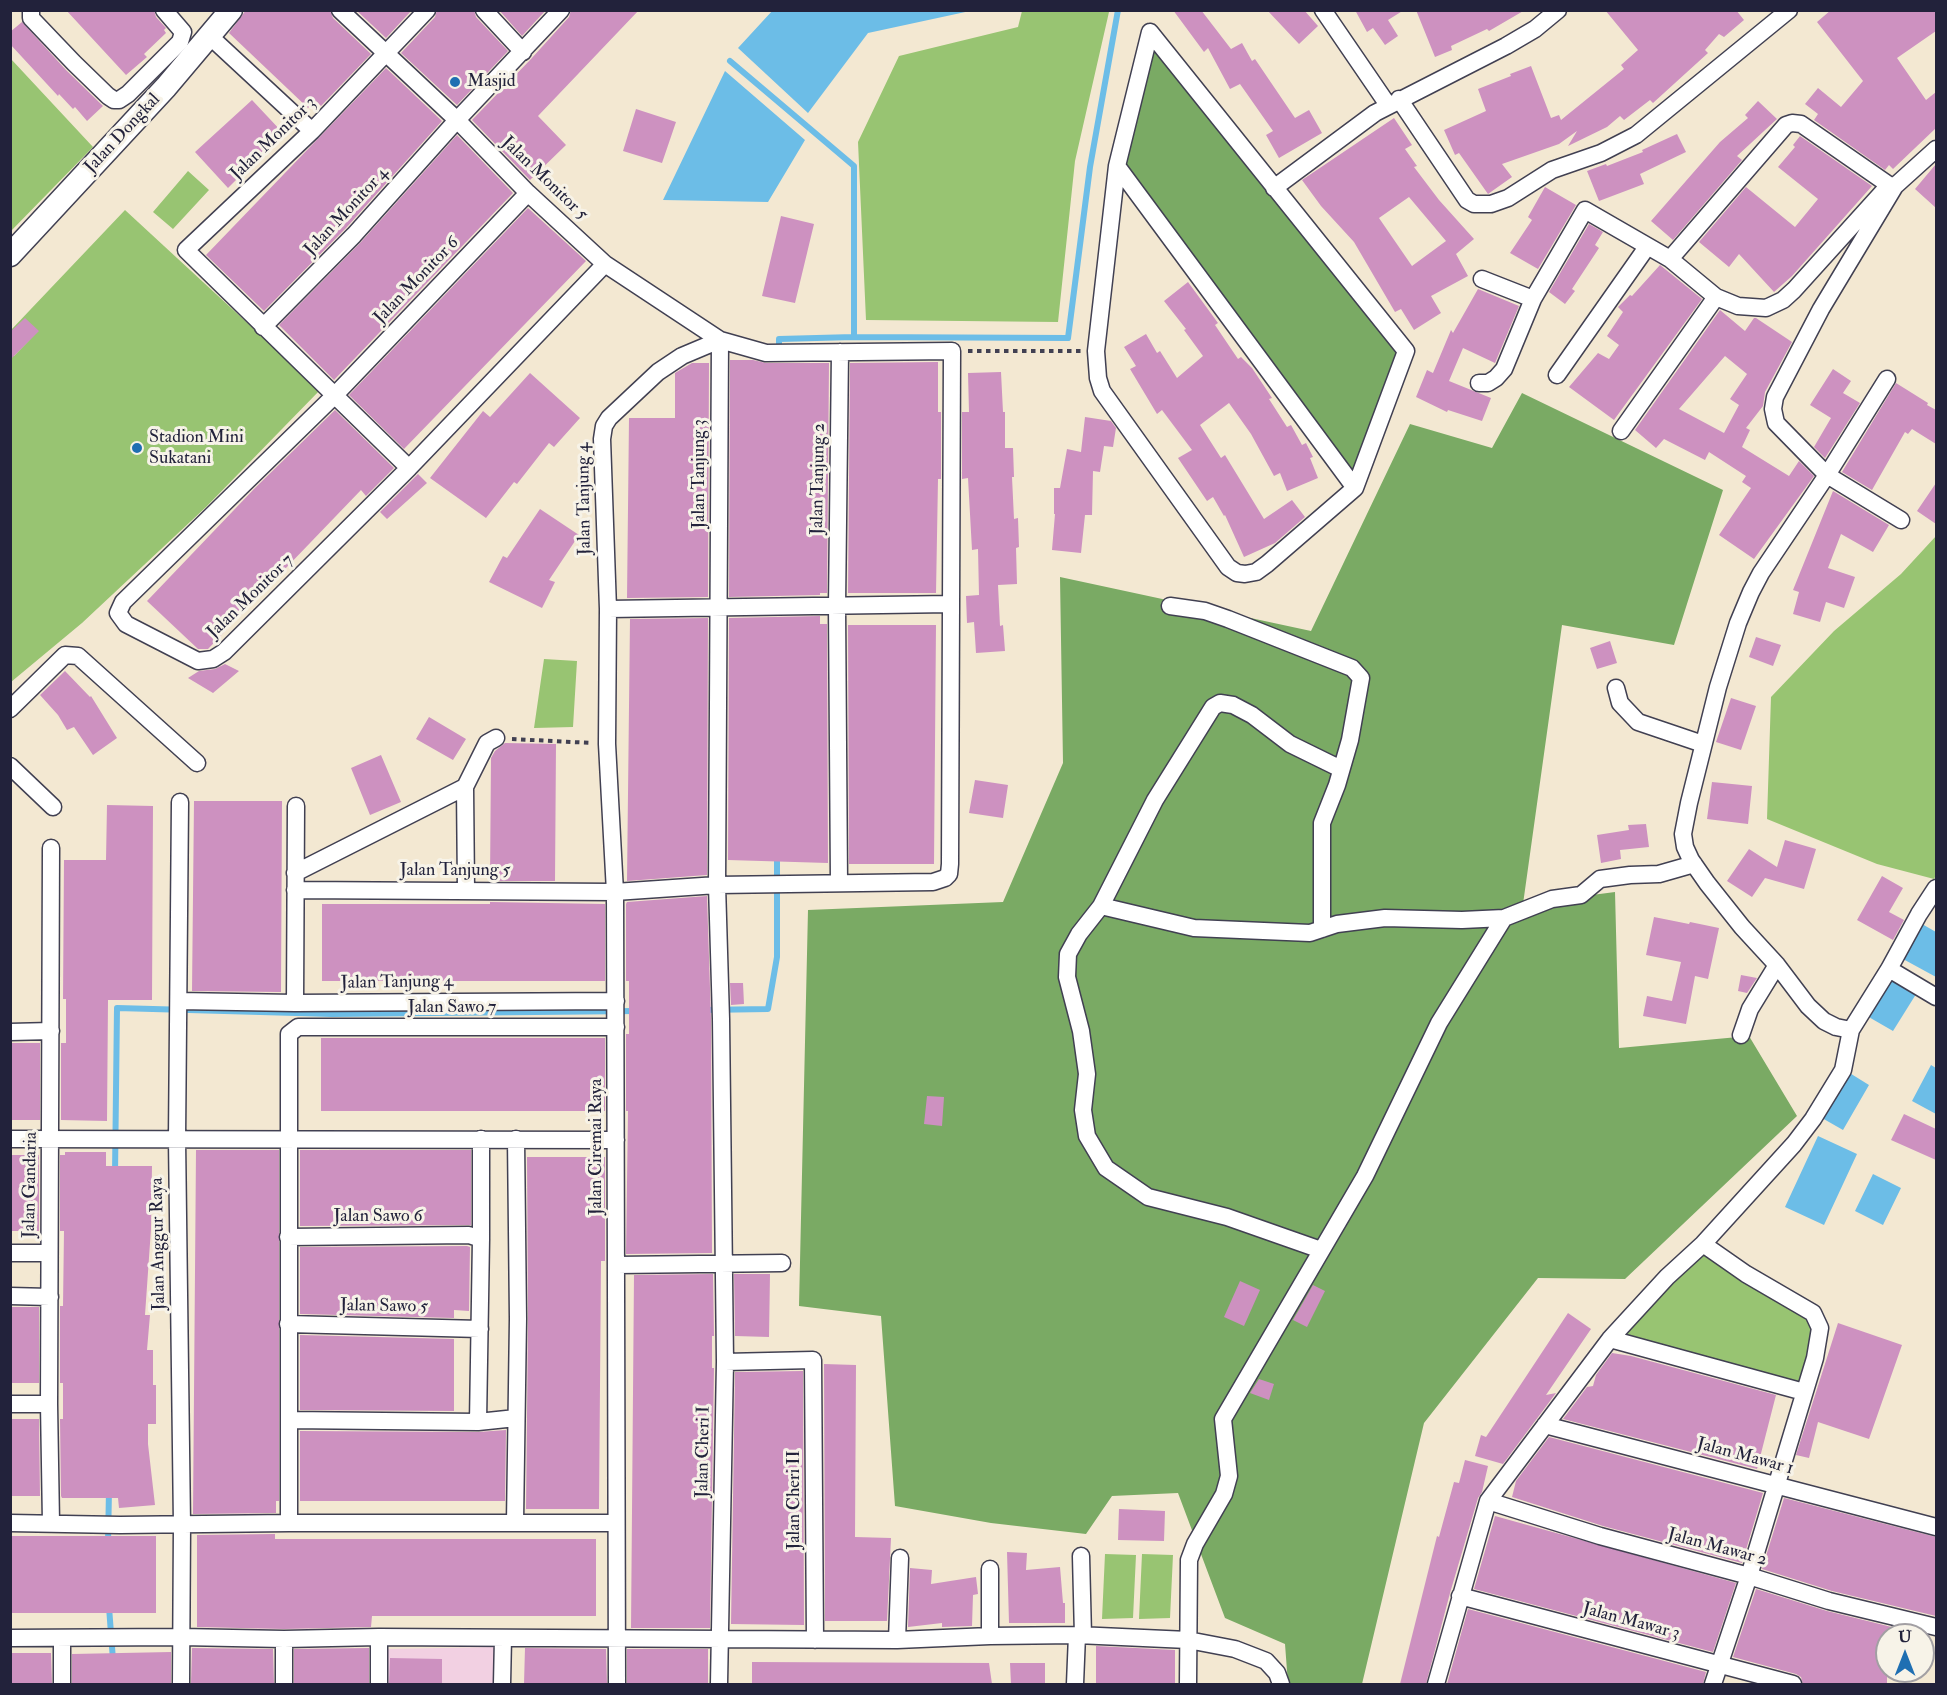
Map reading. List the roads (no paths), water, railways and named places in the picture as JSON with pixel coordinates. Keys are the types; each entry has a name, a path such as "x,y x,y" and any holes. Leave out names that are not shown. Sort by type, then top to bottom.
{"street":[{"path":"31,10 31,18 114,100 119,100 158,80 180,42 183,32 164,10"},
{"name":"Jalan Dongkal","path":"10,255 158,80 231,10"},
{"name":"Jalan Monitor 5","path":"340,10 457,120 528,193 605,264 720,340 774,353 952,351 950,604"},
{"name":"Jalan Monitor 3","path":"263,327 186,250 312,131 427,10"},
{"path":"484,10 523,52"},
{"name":"Jalan Monitor 4","path":"263,327 354,235 457,120 561,10"},
{"path":"1323,10 1467,200 1474,204 1491,204 1508,198 1552,170 1600,153 1636,135 1789,10"},
{"path":"1274,188 1357,125 1394,102 1506,46 1535,29 1558,10"},
{"path":"1150,32 1406,351 1355,488 1256,572 1237,573 1228,567 1102,391 1098,378 1096,351 1117,166 1150,32"},
{"path":"216,42 312,131"},
{"path":"1670,259 1786,125 1792,123 1801,124 1892,186"},
{"path":"1479,383 1488,383 1504,369 1533,299 1585,210 1670,259 1716,297 1738,306 1758,309 1771,307 1783,300 1892,186 1936,149"},
{"path":"1117,166 1355,488"},
{"path":"1892,186 1775,397 1773,409 1776,423 1827,475 1900,520"},
{"name":"Jalan Monitor 6","path":"334,396 528,193"},
{"path":"1557,375 1647,247"},
{"name":"Jalan Monitor 7","path":"334,396 123,602 118,613 126,624 198,661 213,659 224,652 409,468 605,264"},
{"path":"1482,279 1533,299"},
{"path":"1621,431 1716,297"},
{"path":"263,327 409,468"},
{"name":"Jalan Tanjung 3","path":"717,885 720,340"},
{"name":"Jalan Tanjung 4","path":"608,609 602,439 604,426 609,418 658,372 682,356 720,340"},
{"name":"Jalan Tanjung 2","path":"839,883 837,606 840,352"},
{"path":"1851,1030 1836,1027 1824,1021 1808,1006 1777,965 1742,927 1694,864 1685,847 1683,834 1703,744 1728,651 1751,592 1887,379"},
{"path":"608,609 950,604"},
{"name":"Jalan Tanjung 5","path":"296,882 466,890 615,892 717,885 941,881 949,874 950,864 950,604"},
{"path":"1170,606 1205,611 1228,619 1352,668 1361,678 1350,740 1337,785 1322,823 1322,929"},
{"name":"Jalan Ciremai Raya","path":"608,609 607,744 615,892 617,1684"},
{"path":"10,709 65,655 78,656 197,763"},
{"path":"1616,688 1620,703 1638,722 1703,744"},
{"path":"1321,1250 1227,1217 1148,1197 1106,1168 1087,1136 1083,1110 1087,1074 1081,1031 1066,977 1068,954 1079,934 1101,906 1155,801 1213,707 1220,703 1233,705 1252,715 1290,744 1341,769"},
{"path":"466,890 465,787 487,743 496,738"},
{"path":"10,766 53,807"},
{"path":"296,882 465,787"},
{"name":"Jalan Anggur Raya","path":"180,802 177,1139 182,1525 181,1684"},
{"path":"295,1004 296,806"},
{"name":"Jalan Gandaria","path":"51,848 49,1253 51,1523"},
{"path":"1101,906 1194,928 1310,933 1337,924 1385,918 1462,920 1504,918 1552,899 1581,895 1600,879 1659,874 1694,864"},
{"name":"Jalan Cheri I","path":"717,885 725,1362 719,1684"},
{"path":"1438,1684 1460,1596 1488,1501 1610,1339 1667,1277 1703,1244 1794,1144 1813,1119 1843,1070 1851,1030 1936,888"},
{"path":"1188,1684 1189,1560 1195,1544 1224,1494 1229,1476 1223,1419 1379,1149 1439,1023 1504,918"},
{"path":"1741,1035 1750,1009 1777,965"},
{"path":"1889,969 1936,997"},
{"name":"Jalan Tanjung 4","path":"178,1010 295,1004 616,1014"},
{"name":"Jalan Sawo 7","path":"289,1139 289,1034 298,1027 616,1014"},
{"path":"10,1032 51,1031"},
{"path":"10,1139 616,1140"},
{"path":"289,1139 289,1523"},
{"path":"478,1422 480,1329 475,1237 481,1139"},
{"path":"515,1522 518,1308 516,1139"},
{"name":"Jalan Sawo 6","path":"288,1237 475,1237"},
{"path":"1703,1244 1746,1274 1813,1313 1820,1328 1815,1358 1777,1486 1713,1684"},
{"path":"10,1253 49,1253"},
{"path":"617,1265 782,1263"},
{"path":"10,1296 50,1297"},
{"name":"Jalan Sawo 5","path":"288,1324 480,1329"},
{"path":"1610,1339 1804,1392"},
{"name":"Jalan Cheri II","path":"725,1362 813,1360 815,1640"},
{"path":"10,1404 49,1404"},
{"path":"289,1420 478,1422 516,1418"},
{"name":"Jalan Mawar 1","path":"1545,1425 1936,1527"},
{"name":"Jalan Mawar 2","path":"1488,1501 1600,1536 1749,1576 1829,1601 1936,1627"},
{"path":"10,1523 120,1526 289,1523 616,1523"},
{"path":"1076,1684 1080,1635 1081,1556"},
{"path":"897,1640 900,1558"},
{"path":"990,1569 990,1636"},
{"name":"Jalan Mawar 3","path":"1460,1596 1793,1684"},
{"path":"10,1638 181,1636 284,1639 379,1637 897,1640 1080,1635 1188,1640 1234,1649 1266,1661 1277,1673 1281,1684"},
{"path":"379,1637 379,1684"},
{"path":"62,1638 62,1684"},
{"path":"502,1638 502,1684"},
{"path":"284,1639 284,1684"}],"water":[{"path":"773,10 970,11 868,33 808,113 738,48"},
{"path":"725,71 805,140 768,202 663,200"},
{"path":"1922,924 1936,932 1936,977 1903,959"},
{"path":"1891,975 1918,991 1893,1031 1867,1016"},
{"path":"1931,1065 1936,1068 1936,1114 1912,1101"},
{"path":"1848,1072 1869,1085 1843,1130 1822,1118"},
{"path":"1818,1136 1857,1154 1824,1225 1785,1207"},
{"path":"1873,1174 1901,1188 1883,1225 1855,1211"}],"waterway":[{"path":"779,351 779,339 1068,338 1090,167 1118,10"},
{"path":"730,61 854,166 854,337"},
{"path":"704,1010 768,1009 777,957 777,853"},
{"path":"115,1174 117,1008 332,1014 637,1011"},
{"path":"108,1543 109,1490"},
{"path":"109,1607 113,1660"}],"place":[{"name":"Masjid","path":"455,82"},
{"name":"Stadion Mini Sukatani","path":"137,448"}]}
